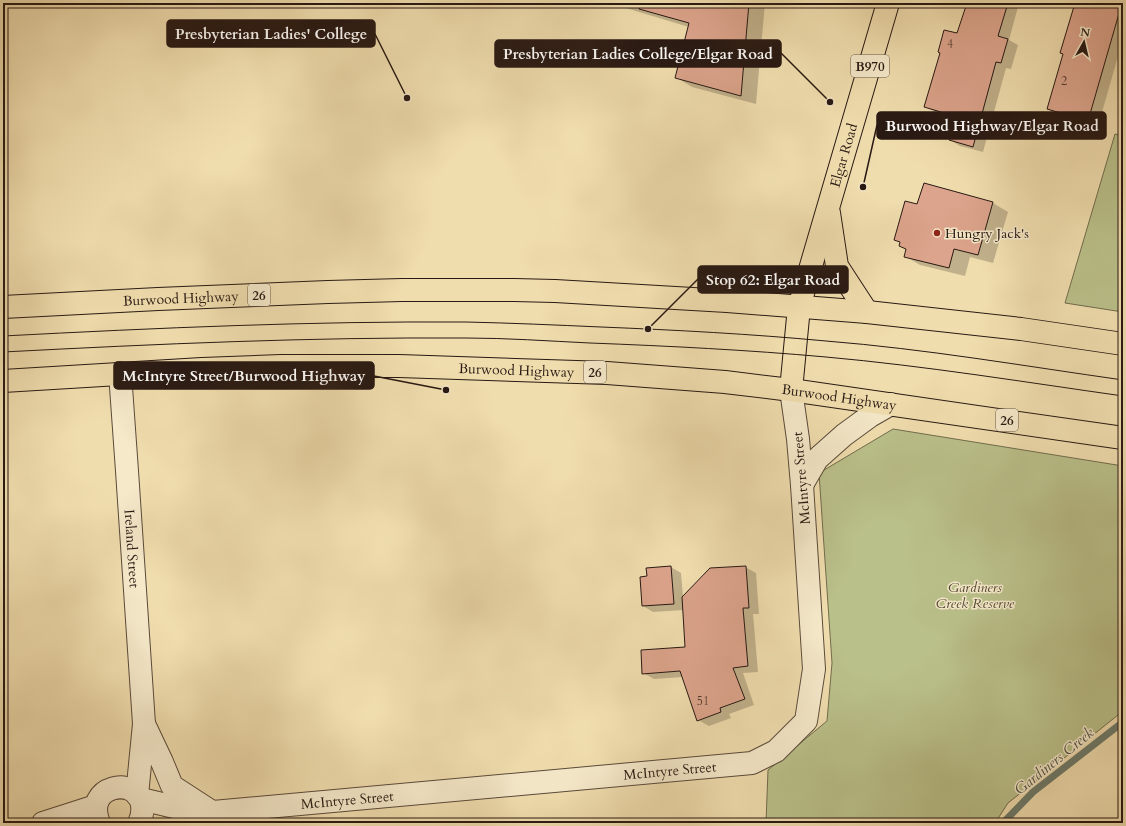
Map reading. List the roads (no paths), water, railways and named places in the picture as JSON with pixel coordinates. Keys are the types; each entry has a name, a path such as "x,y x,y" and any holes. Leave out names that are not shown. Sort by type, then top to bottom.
{"main road":[{"name":"Elgar Road","path":"791,390 799,307 888,3"},
{"path":"828,206 837,266 867,312"},
{"name":"Burwood Highway","path":"3,307 328,292 402,290 555,291 716,300 867,312 1021,329 1123,344"},
{"name":"Burwood Highway","path":"3,381 202,368 281,366 399,366 607,373 725,382 791,390 1123,438"}],"street":[{"name":"Ireland Street","path":"120,373 144,724 136,804"},
{"name":"McIntyre Street","path":"136,804 187,810 273,815 752,763 776,751 806,720 814,669 802,485 798,439 791,390"},
{"path":"802,485 817,459 844,435 870,416 891,404"},
{"path":"144,724 172,786 213,812"},
{"path":"43,823 98,814 100,798 104,793 111,789 136,804"}],"waterway":[{"name":"Gardiners Creek","path":"1003,823 1033,792 1123,722"}],"tram line":[{"path":"3,336 292,324 408,322 534,324 714,332 863,344 938,353 1123,380"},
{"path":"3,352 292,340 408,338 512,339 708,348 826,357 938,370 1123,396"}],"place":[{"name":"Presbyterian Ladies' College","path":"407,98"},
{"name":"Presbyterian Ladies College/Elgar Road","path":"830,102"},
{"name":"Burwood Highway/Elgar Road","path":"863,187"},
{"name":"Hungry Jack's","path":"937,233"},
{"name":"Stop 62: Elgar Road","path":"648,329"},
{"name":"McIntyre Street/Burwood Highway","path":"446,390"}],"park label":[{"name":"Gardiners Creek Reserve","path":"975,596"}]}
